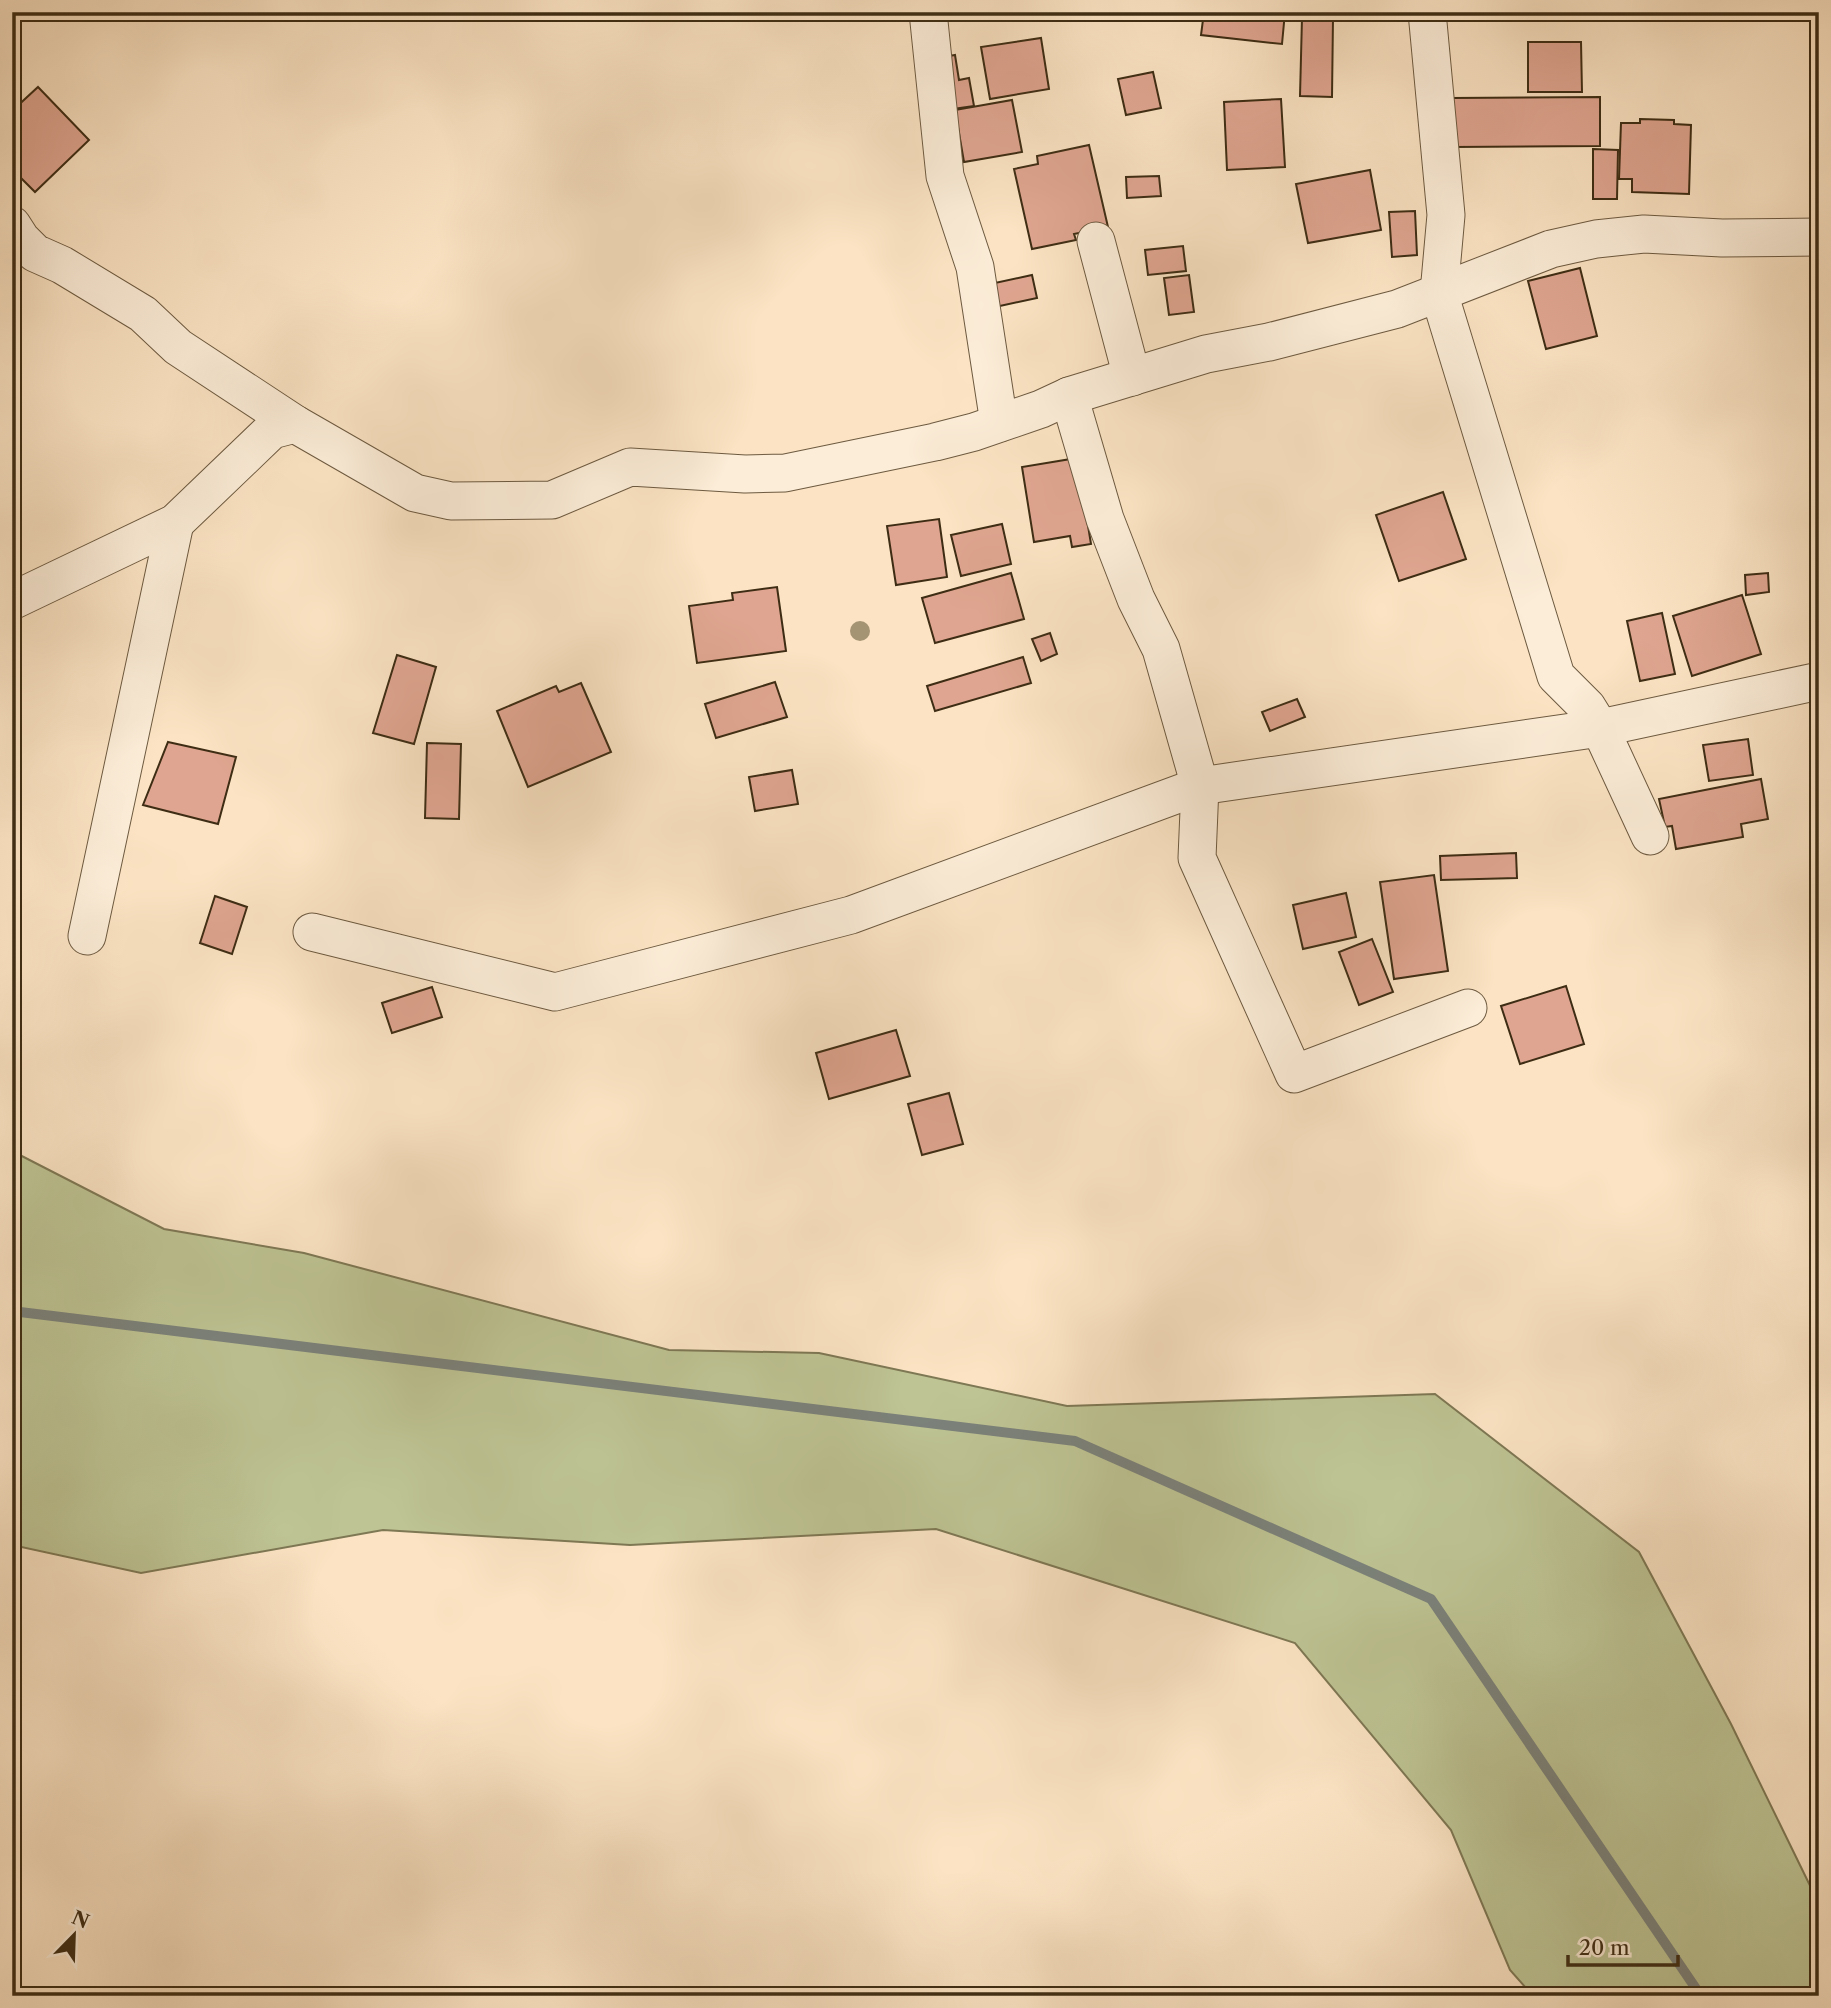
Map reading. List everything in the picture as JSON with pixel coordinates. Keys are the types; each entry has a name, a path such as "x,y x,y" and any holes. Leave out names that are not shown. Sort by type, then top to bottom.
{"street":[{"path":"928,12 945,176 975,267 999,423"},
{"path":"1427,12 1446,215 1439,293 1556,676 1587,708 1600,727 1650,836"},
{"path":"12,225 35,253 62,265 143,314 178,347 295,424 415,493 451,501 552,500 630,467 745,474 785,473 936,442 1041,409 1069,396 1206,354 1269,342 1397,309 1550,249 1597,239 1644,234 1723,238 1819,237"},
{"path":"1096,240 1132,377"},
{"path":"1069,396 1105,519 1136,599 1161,649 1200,786 1197,858 1294,1074 1468,1007"},
{"path":"12,601 175,523 272,430 295,424"},
{"path":"87,936 175,523"},
{"path":"312,932 555,992 851,915 1200,786 1600,727 1819,681"}],"green space":[{"path":"12,1151 164,1229 304,1253 669,1350 819,1353 1067,1406 1435,1394 1639,1552 1731,1724 1819,1904 1819,1996 1533,1996 1510,1970 1451,1830 1295,1643 936,1529 630,1545 383,1530 141,1573 12,1545"}],"building":[{"path":"1204,12 1285,12 1282,44 1201,35"},
{"path":"1302,18 1333,18 1332,97 1300,96"},
{"path":"1041,38 1049,89 990,99 981,47"},
{"path":"1528,42 1581,42 1582,92 1528,92"},
{"path":"955,55 959,80 969,78 974,106 946,110 938,58"},
{"path":"1153,72 1161,108 1126,115 1118,79"},
{"path":"38,87 89,140 35,192 12,169 12,111"},
{"path":"1600,97 1600,146 1453,147 1452,98"},
{"path":"1281,99 1285,167 1227,170 1224,102"},
{"path":"1012,100 1022,152 964,162 955,110"},
{"path":"1640,119 1674,120 1674,124 1691,125 1689,194 1632,192 1632,179 1619,179 1621,123 1640,123"},
{"path":"1089,145 1108,227 1074,234 1076,240 1032,249 1014,169 1038,164 1037,156"},
{"path":"1593,149 1618,150 1617,199 1593,199"},
{"path":"1370,170 1381,230 1308,243 1296,184"},
{"path":"1159,176 1161,196 1127,198 1126,177"},
{"path":"1415,211 1417,255 1392,257 1389,212"},
{"path":"1183,246 1186,271 1148,275 1145,250"},
{"path":"1580,268 1597,336 1546,349 1528,281"},
{"path":"1032,275 1037,298 986,309 981,286"},
{"path":"1189,275 1194,312 1169,315 1164,278"},
{"path":"1077,458 1091,544 1072,547 1070,536 1034,542 1022,467"},
{"path":"1443,492 1466,559 1399,581 1376,515"},
{"path":"939,519 947,577 896,585 887,526"},
{"path":"1002,524 1011,564 961,576 951,535"},
{"path":"1011,573 1024,619 935,643 922,598"},
{"path":"1768,573 1769,592 1746,595 1745,575"},
{"path":"777,587 786,651 697,663 689,606 733,600 732,593"},
{"path":"1742,595 1761,654 1692,676 1673,616"},
{"path":"1662,613 1675,674 1640,681 1627,621"},
{"path":"1050,633 1057,654 1041,661 1032,639"},
{"path":"397,655 436,667 414,744 373,733"},
{"path":"1023,657 1031,683 935,711 927,686"},
{"path":"775,682 787,717 716,738 705,704"},
{"path":"581,683 611,752 528,787 497,711 556,686 559,692"},
{"path":"1297,699 1305,717 1270,731 1262,712"},
{"path":"1748,739 1753,775 1709,781 1703,745"},
{"path":"168,742 236,757 218,824 143,805"},
{"path":"427,743 461,744 459,819 425,818"},
{"path":"792,770 798,804 755,811 749,777"},
{"path":"1761,779 1768,819 1741,824 1743,837 1676,849 1672,826 1665,827 1659,799"},
{"path":"1516,853 1517,878 1441,880 1440,856"},
{"path":"1434,875 1448,971 1394,979 1380,882"},
{"path":"1346,893 1356,937 1303,949 1293,905"},
{"path":"215,896 247,907 232,954 200,943"},
{"path":"1372,939 1393,992 1359,1005 1339,952"},
{"path":"1566,986 1584,1044 1520,1064 1501,1006"},
{"path":"432,987 442,1017 392,1033 382,1003"},
{"path":"896,1030 910,1076 829,1099 816,1053"},
{"path":"949,1093 963,1144 922,1155 908,1104"}],"waterway":[{"path":"12,1309 1075,1441 1431,1599 1701,1996"}]}
